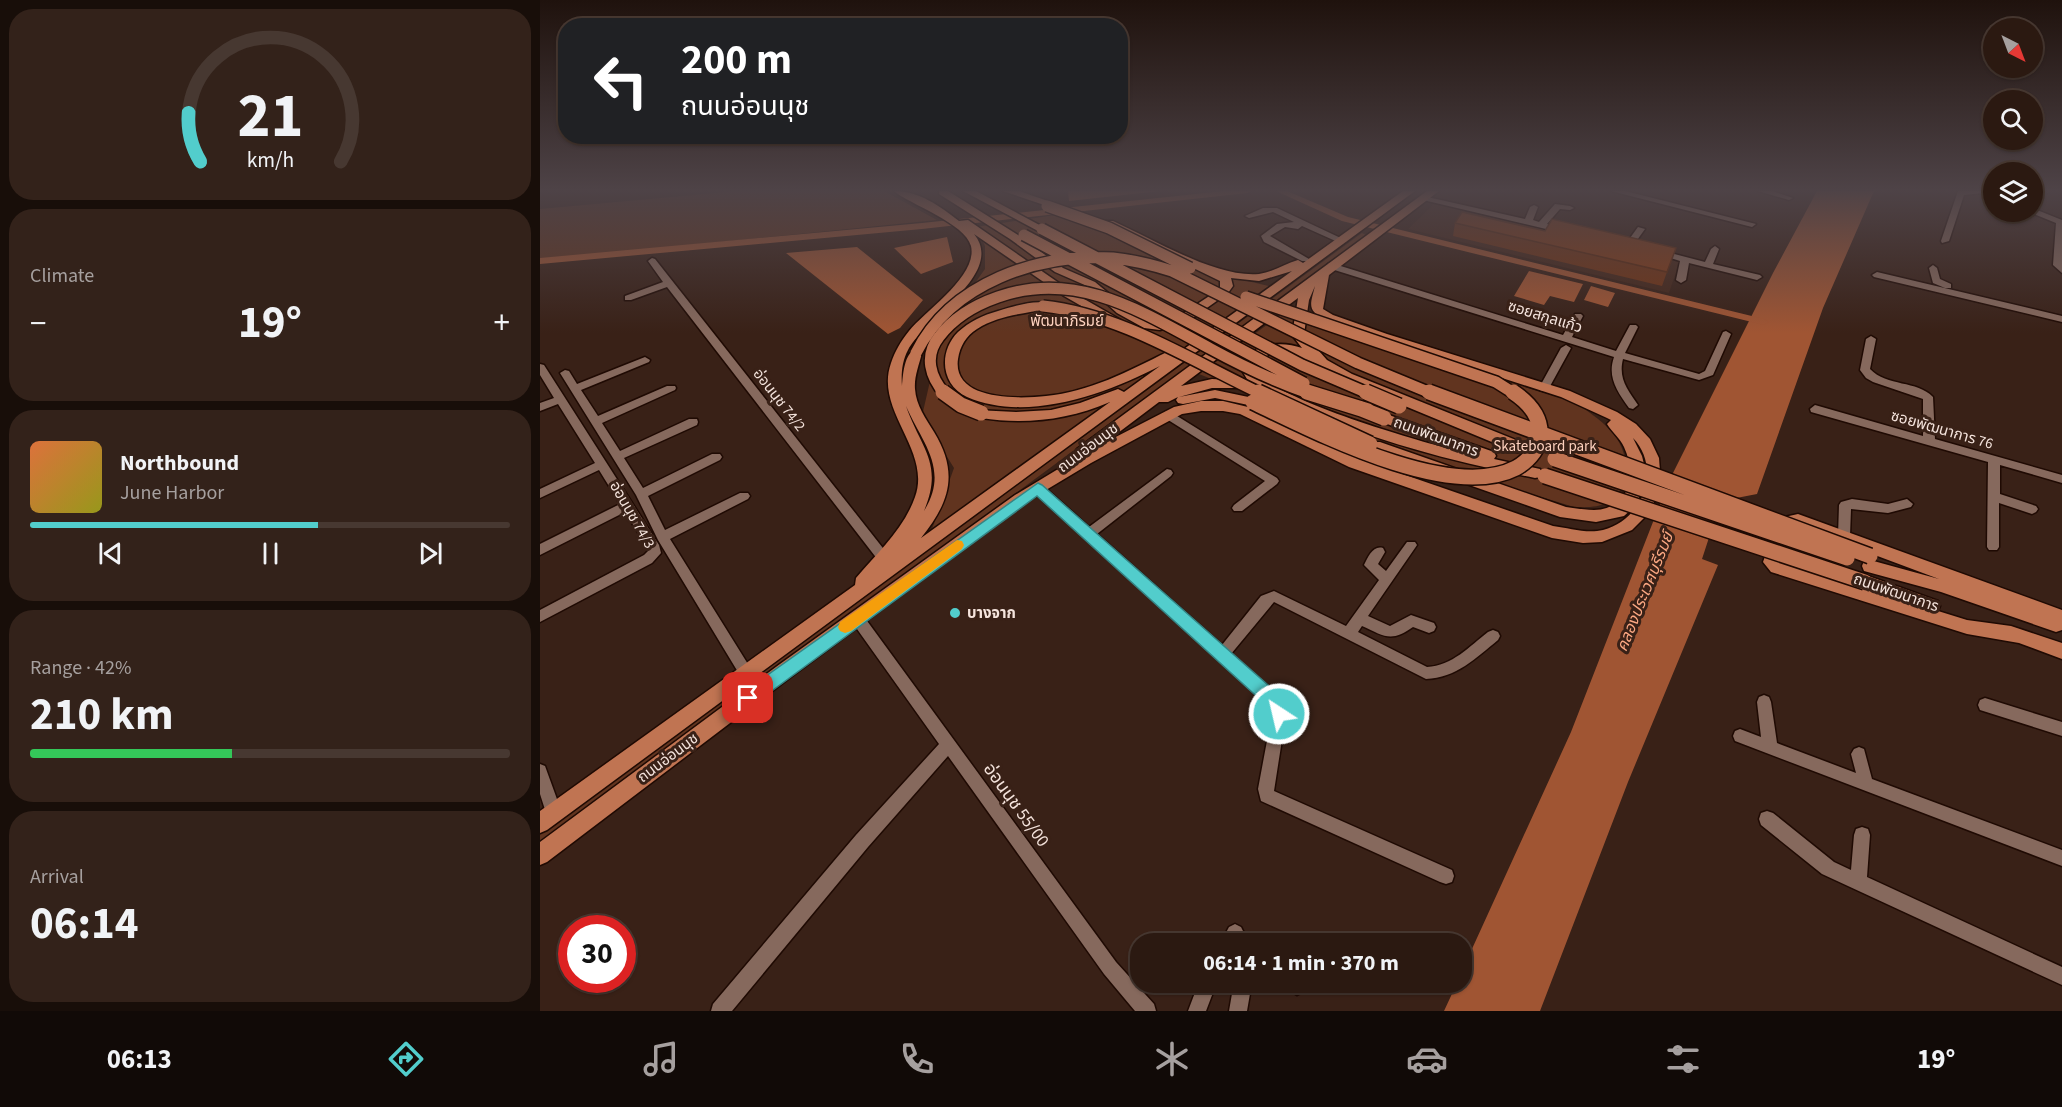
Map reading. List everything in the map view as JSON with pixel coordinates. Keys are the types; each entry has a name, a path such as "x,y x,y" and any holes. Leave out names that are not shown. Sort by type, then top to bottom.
{"main road":[{"path":"850,597 913,517 922,499 927,474 923,458 897,405 896,365 910,336 971,273 976,261 977,250 971,238"},
{"path":"983,238 1068,294 1146,338 1299,412 1376,446 1565,513 1596,516 1624,508"},
{"path":"1016,238 1059,270 1091,284 1121,310 1148,325 1160,326 1183,319 1224,291 1227,286 1226,280 1196,262"},
{"name":"ถนนพัฒนาการ","path":"1030,238 1274,369 1384,418 1540,474 1868,568 1942,586 2062,627"},
{"name":"ถนนพัฒนาการ","path":"1060,238 1302,365 1399,406 1868,568 2018,636 2062,651"},
{"path":"1087,453 1177,402 1215,394 1254,402 1306,428 1366,452 1419,469 1462,478 1486,478 1517,470 1530,458 1539,440 1539,426 1532,410 1519,396 1496,382 1258,302 1129,238"},
{"path":"1141,238 1222,273 1256,278 1277,274 1342,241"},
{"name":"ถนนอ่อนนุช","path":"547,818 1206,337 1346,238"},
{"name":"ถนนอ่อนนุช","path":"540,855 857,618 1087,453 1371,238"},
{"path":"850,597 921,526 939,491 942,470 936,452 911,408 908,393 908,378 915,353 928,330 963,298 1003,276 1045,264 1074,259 1117,257 1142,261 1172,271 1358,363 1868,568"},
{"path":"1087,453 1169,415 1201,406 1223,406 1243,410 1354,463 1552,532 1600,537 1630,525 1649,502 1654,487 1654,467 1646,442 1619,418 1544,388 1329,318 1318,311 1316,306 1328,269"},
{"path":"1311,282 1303,300 1298,335 1322,363"},
{"path":"1175,361 1108,398 1076,409 1037,417 1000,417 954,403 941,393 934,383 929,368 930,354 935,341 953,321 987,301 1020,291 1066,288 1089,291 1126,305 1275,381 1332,402 1368,411"},
{"path":"1146,338 1080,313 1054,306 1042,306 998,313 982,320 970,329 956,345 951,363 954,379 976,395 1011,402 1037,402 1071,397 1112,385 1206,337"},
{"path":"1521,448 1347,377 1297,349 1285,346 1275,347 1254,355 1245,365 1246,371 1253,378 1274,391 1362,429 1463,458 1540,474"},
{"path":"1020,499 1159,402 1195,386 1222,381 1274,391"},
{"path":"1552,532 1591,530 1624,508 1631,500 1638,483 1634,451 1615,425 1579,401"},
{"path":"2018,636 1967,627 1785,571 1771,562 1783,527 1789,521 1798,520 2062,617"}],"street":[{"path":"1267,238 1305,259"},
{"path":"1336,238 1342,241"},
{"path":"1629,245 1634,238"},
{"path":"2059,238 2057,266 2062,270"},
{"path":"1618,243 1640,248"},
{"path":"1708,265 1715,249"},
{"path":"1651,251 1757,277"},
{"path":"1682,280 1685,259"},
{"name":"อ่อนนุช 74/2","path":"652,261 882,556"},
{"path":"1933,268 1936,281"},
{"name":"ซอยสกุลแก้ว","path":"1328,269 1566,343 1705,376 1726,334"},
{"path":"1900,273 1936,281 1950,287 1957,294"},
{"path":"1877,274 2062,319"},
{"path":"628,298 669,283"},
{"path":"1544,388 1578,316"},
{"path":"1633,327 1619,356 1615,380 1633,405"},
{"path":"1871,339 1866,374 1928,396 1929,441"},
{"path":"575,389 645,360"},
{"name":"อ่อนนุช 74/3","path":"540,616 655,553 655,549 628,505 541,369"},
{"path":"565,373 641,494 662,537 746,673"},
{"path":"595,422 671,388"},
{"path":"540,407 561,399"},
{"name":"ซอยพัฒนาการ 76","path":"1815,409 2062,480"},
{"path":"1169,415 1273,481 1238,508"},
{"path":"618,456 693,422"},
{"path":"641,494 716,457"},
{"path":"1993,547 1994,460"},
{"path":"540,494 602,464"},
{"path":"1088,534 1167,473"},
{"path":"1038,488 1271,698 1279,714 1266,789 1267,796 1446,876"},
{"path":"662,537 744,496"},
{"path":"1994,497 2032,509"},
{"path":"1844,536 1845,505 1889,510 1907,504"},
{"path":"540,550 628,505"},
{"path":"1349,633 1411,545"},
{"path":"1379,552 1370,565 1387,580"},
{"path":"1222,655 1266,600 1274,596 1426,673 1437,674 1455,665 1493,636"},
{"name":"อ่อนนุช 55/00","path":"857,618 1110,968 1147,1011"},
{"path":"1360,619 1389,632 1410,621 1429,627"},
{"path":"1764,702 1770,748"},
{"path":"1985,705 2062,729"},
{"path":"1740,736 2062,858"},
{"path":"720,1011 854,850 948,745"},
{"path":"1859,754 1866,785"},
{"path":"540,771 547,818"},
{"path":"1767,819 1828,868 2062,976"},
{"path":"1858,882 1862,835"},
{"path":"1197,1011 1204,993"},
{"path":"1238,1011 1241,993"}],"shaded area":[{"path":"1445,238 1586,238 1680,260 1669,293"}],"green space":[{"path":"540,238 757,238 540,260"},
{"name":"พัฒนาภิรมย์","path":"981,238 1120,238 1170,263 1277,288 928,540 954,468 922,416 942,329 985,269 985,246"},
{"path":"1355,238 1362,238 540,844 540,834"},
{"name":"Skateboard park","path":"1282,314 1575,402 1607,426 1620,444 1624,454 1627,483 1605,504 1574,507 1375,446 1199,374"}],"water":[{"path":"947,238 953,262 921,274 894,248"},
{"name":"คลองประเวศบุรีรมย์","path":"1792,238 1853,238 1823,308 1757,494 1721,501 1702,559 1718,565 1628,782 1540,1011 1444,1011 1452,993 1472,993 1472,949 1571,732 1669,481"},
{"path":"857,247 923,300 900,328 888,334 786,253"},
{"path":"1529,271 1583,284 1574,302 1550,296 1544,305 1514,296"},
{"path":"1591,286 1615,293 1608,307 1584,300"}],"building":[{"path":"1521,238 1634,238 1676,248 1667,272"}],"waterway":[{"path":"540,261 789,238"},
{"path":"1423,238 1764,322"}],"slow traffic":[{"path":"845,627 957,545"}],"place":[{"name":"บางจาก","path":"955,613"}],"route":[{"path":"748,698 1038,488 1271,698 1279,714"}]}
